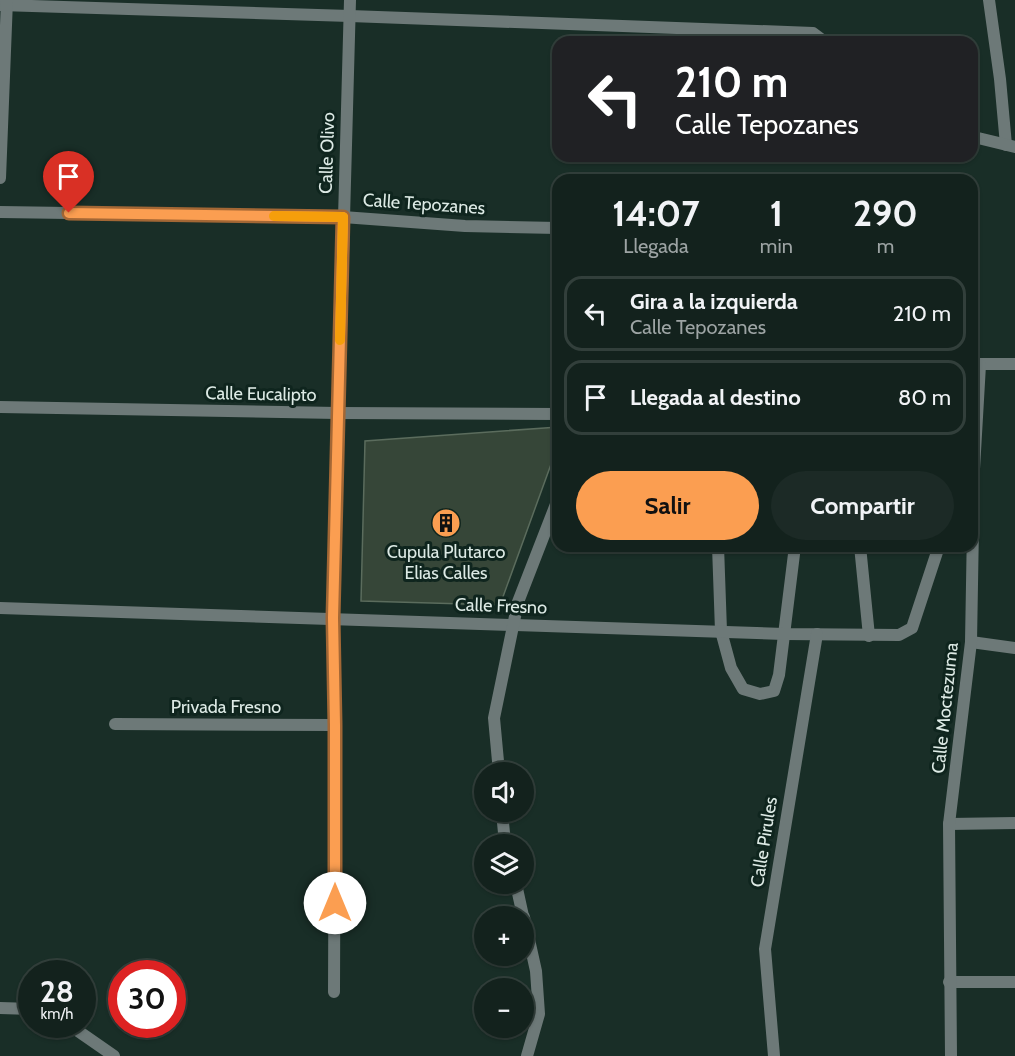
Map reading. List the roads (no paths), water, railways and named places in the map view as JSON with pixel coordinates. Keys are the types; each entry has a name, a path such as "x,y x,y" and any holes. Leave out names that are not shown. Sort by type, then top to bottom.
{"street":[{"name":"Calle Olivo","path":"334,992 333,618 350,0"},
{"path":"978,138 1010,146 989,0"},
{"path":"0,178 4,4 350,16 705,36 813,33 817,36"},
{"name":"Calle Tepozanes","path":"0,212 343,217 465,226 552,228"},
{"path":"978,364 1015,364"},
{"name":"Calle Eucalipto","path":"0,407 552,414"},
{"path":"498,762 494,718 518,602 552,515"},
{"path":"718,552 721,631 731,668 743,689 760,694 774,691 779,675 794,552"},
{"path":"861,552 869,636"},
{"name":"Calle Fresno","path":"0,608 784,634 899,635 912,628 937,552"},
{"name":"Calle Moctezuma","path":"951,1056 949,824 971,642 972,552"},
{"name":"Calle Pirules","path":"774,1056 765,949 817,634"},
{"path":"971,642 1015,648"},
{"name":"Privada Fresno","path":"115,724 335,725"},
{"path":"949,824 1015,823"},
{"path":"527,1056 539,1014 534,963"},
{"path":"949,982 1015,982"},
{"path":"0,1008 18,1009"},
{"path":"88,1038 114,1056"}],"place":[{"name":"Cupula Plutarco Elias Calles","path":"446,523"}]}
